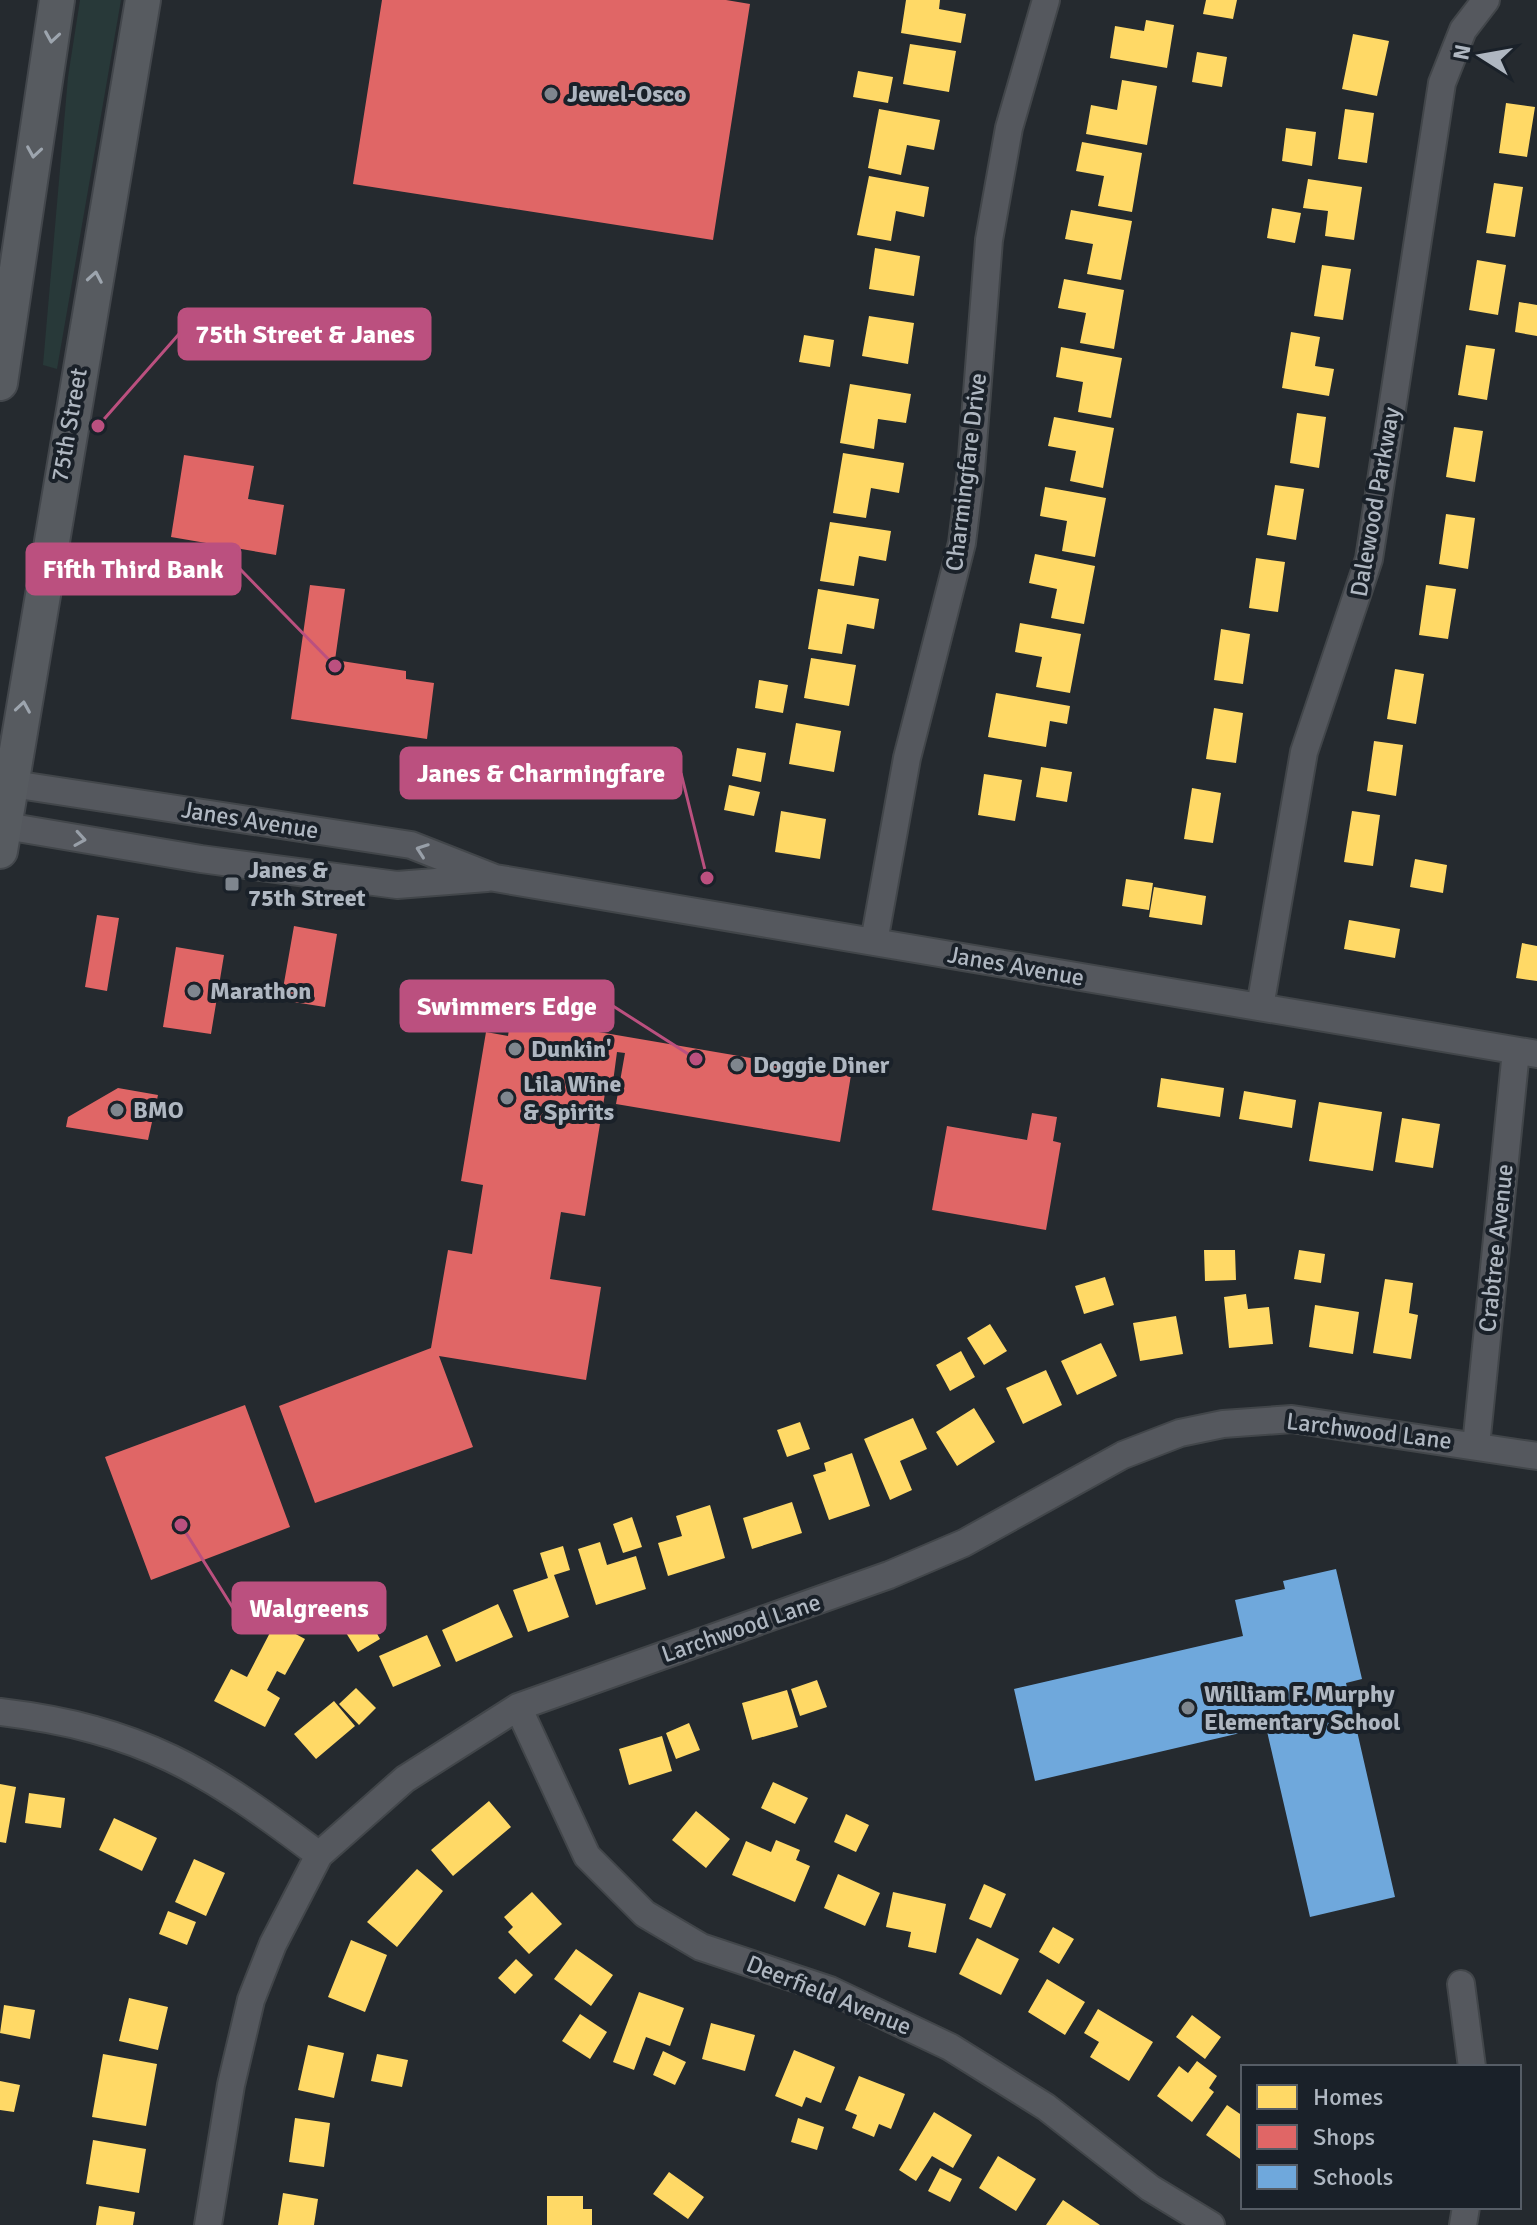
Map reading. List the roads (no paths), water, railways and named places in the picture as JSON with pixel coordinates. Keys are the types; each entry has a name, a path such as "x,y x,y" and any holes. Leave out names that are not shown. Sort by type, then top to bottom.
{"main road":[{"path":"0,383 57,0"},
{"name":"75th Street","path":"1,834 5,783 143,0"}],"street":[{"name":"Charmingfare Drive","path":"874,942 907,758 962,543 991,226 1009,128 1046,0"},
{"name":"Dalewood Parkway","path":"1260,1007 1304,752 1369,559 1442,83 1463,30 1486,0"},
{"name":"Janes Avenue","path":"5,783 411,845 495,878 1527,1053"},
{"name":"Janes Avenue","path":"1,834 397,885 495,878"},
{"name":"Crabtree Avenue","path":"1476,1446 1527,1053"},
{"name":"Larchwood Lane","path":"319,1855 405,1779 518,1707 889,1575 964,1543 1123,1455 1180,1433 1235,1422 1292,1419 1537,1456"},
{"name":"Deerfield Avenue","path":"518,1707 587,1856 645,1914 701,1947 830,1990 950,2047 1046,2107 1150,2188 1211,2225"},
{"path":"0,1712 60,1719 158,1751 240,1796 319,1855 273,1944 251,2000 231,2085 208,2225"},
{"path":"1461,1984 1472,2065"}],"place":[{"name":"Jewel-Osco","path":"551,94"},
{"name":"75th Street & Janes","path":"98,426"},
{"name":"Fifth Third Bank","path":"335,666"},
{"name":"Janes & Charmingfare","path":"707,878"},
{"name":"Janes & 75th Street","path":"232,884"},
{"name":"Marathon","path":"194,991"},
{"name":"Dunkin'","path":"515,1049"},
{"name":"Swimmers Edge","path":"696,1059"},
{"name":"Doggie Diner","path":"737,1065"},
{"name":"Lila Wine & Spirits","path":"507,1098"},
{"name":"BMO","path":"117,1110"},
{"name":"Walgreens","path":"181,1525"},
{"name":"William F. Murphy Elementary School","path":"1188,1708"}]}
